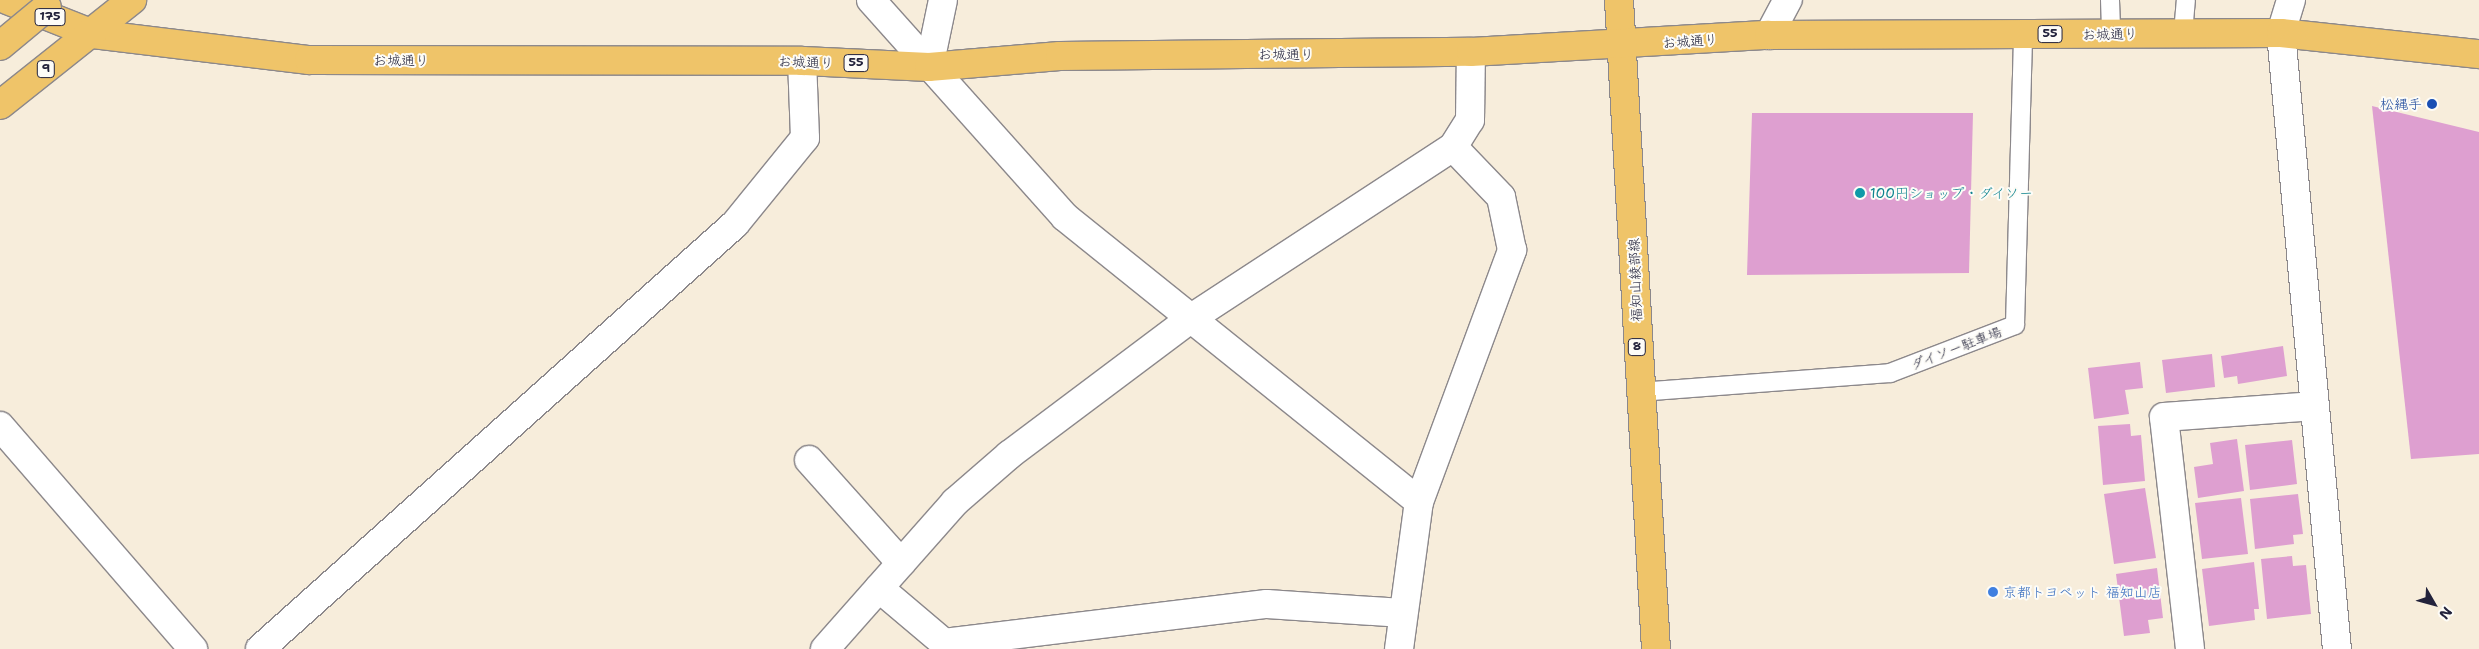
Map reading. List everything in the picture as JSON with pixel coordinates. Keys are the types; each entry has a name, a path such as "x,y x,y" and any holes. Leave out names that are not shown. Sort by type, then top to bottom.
{"main road":[{"name":"175","path":"7,0 93,34"},
{"path":"0,46 55,0"},
{"name":"9","path":"0,106 93,34 132,0"},
{"name":"福知山綾部線","path":"1619,0 1620,46 1632,174 1638,392 1656,649"},
{"name":"お城通り","path":"93,34 309,60 802,60 929,67 1060,56 1471,52 1620,46 1769,36 2281,33 2479,54"}],"street":[{"path":"871,0 1065,218 1193,317 1419,502"},
{"path":"929,67 943,0"},
{"path":"1769,36 1788,0"},
{"path":"2291,0 2281,33 2337,649"},
{"path":"825,649 955,502 1008,455 1193,317 1453,147 1470,120 1471,52"},
{"path":"260,649 735,224 805,138 802,60"},
{"path":"1399,649 1419,502 1512,250 1502,197 1453,147"},
{"path":"2190,649 2164,417 2315,406"},
{"path":"0,426 193,649"},
{"path":"809,460 901,563"},
{"path":"879,588 944,643 1267,604 1403,613"}],"lane":[{"path":"2110,0 2110,34"},
{"path":"2183,33 2186,0"},
{"name":"ダイソー駐車場","path":"1638,392 1890,373 2014,325 2023,34"}],"building":[{"path":"2372,106 2479,132 2479,454 2411,459"},
{"name":"100円ショップ・ダイソー","path":"1752,113 1973,113 1969,273 1747,275"},
{"path":"2283,346 2287,376 2238,384 2237,376 2224,378 2221,356"},
{"path":"2212,354 2215,387 2166,393 2162,360"},
{"path":"2140,362 2143,388 2125,390 2129,414 2094,419 2088,368"},
{"path":"2130,424 2131,436 2141,435 2145,481 2103,485 2098,426"},
{"path":"2237,439 2244,491 2198,498 2194,467 2213,464 2210,443"},
{"path":"2292,440 2297,484 2250,490 2245,445"},
{"path":"2145,488 2156,558 2114,564 2104,494"},
{"path":"2298,494 2303,534 2293,535 2294,544 2255,549 2250,499"},
{"path":"2241,498 2248,554 2202,559 2195,503"},
{"path":"2292,556 2293,566 2306,565 2311,614 2267,619 2261,559"},
{"path":"2254,562 2259,609 2254,609 2255,620 2209,626 2202,569"},
{"path":"2157,568 2163,618 2148,620 2150,633 2124,636 2116,574"}],"place":[{"name":"松縄手","path":"2432,104"},
{"name":"100円ショップ・ダイソー","path":"1860,193"},
{"name":"京都トヨペット 福知山店","path":"1993,592"}]}
